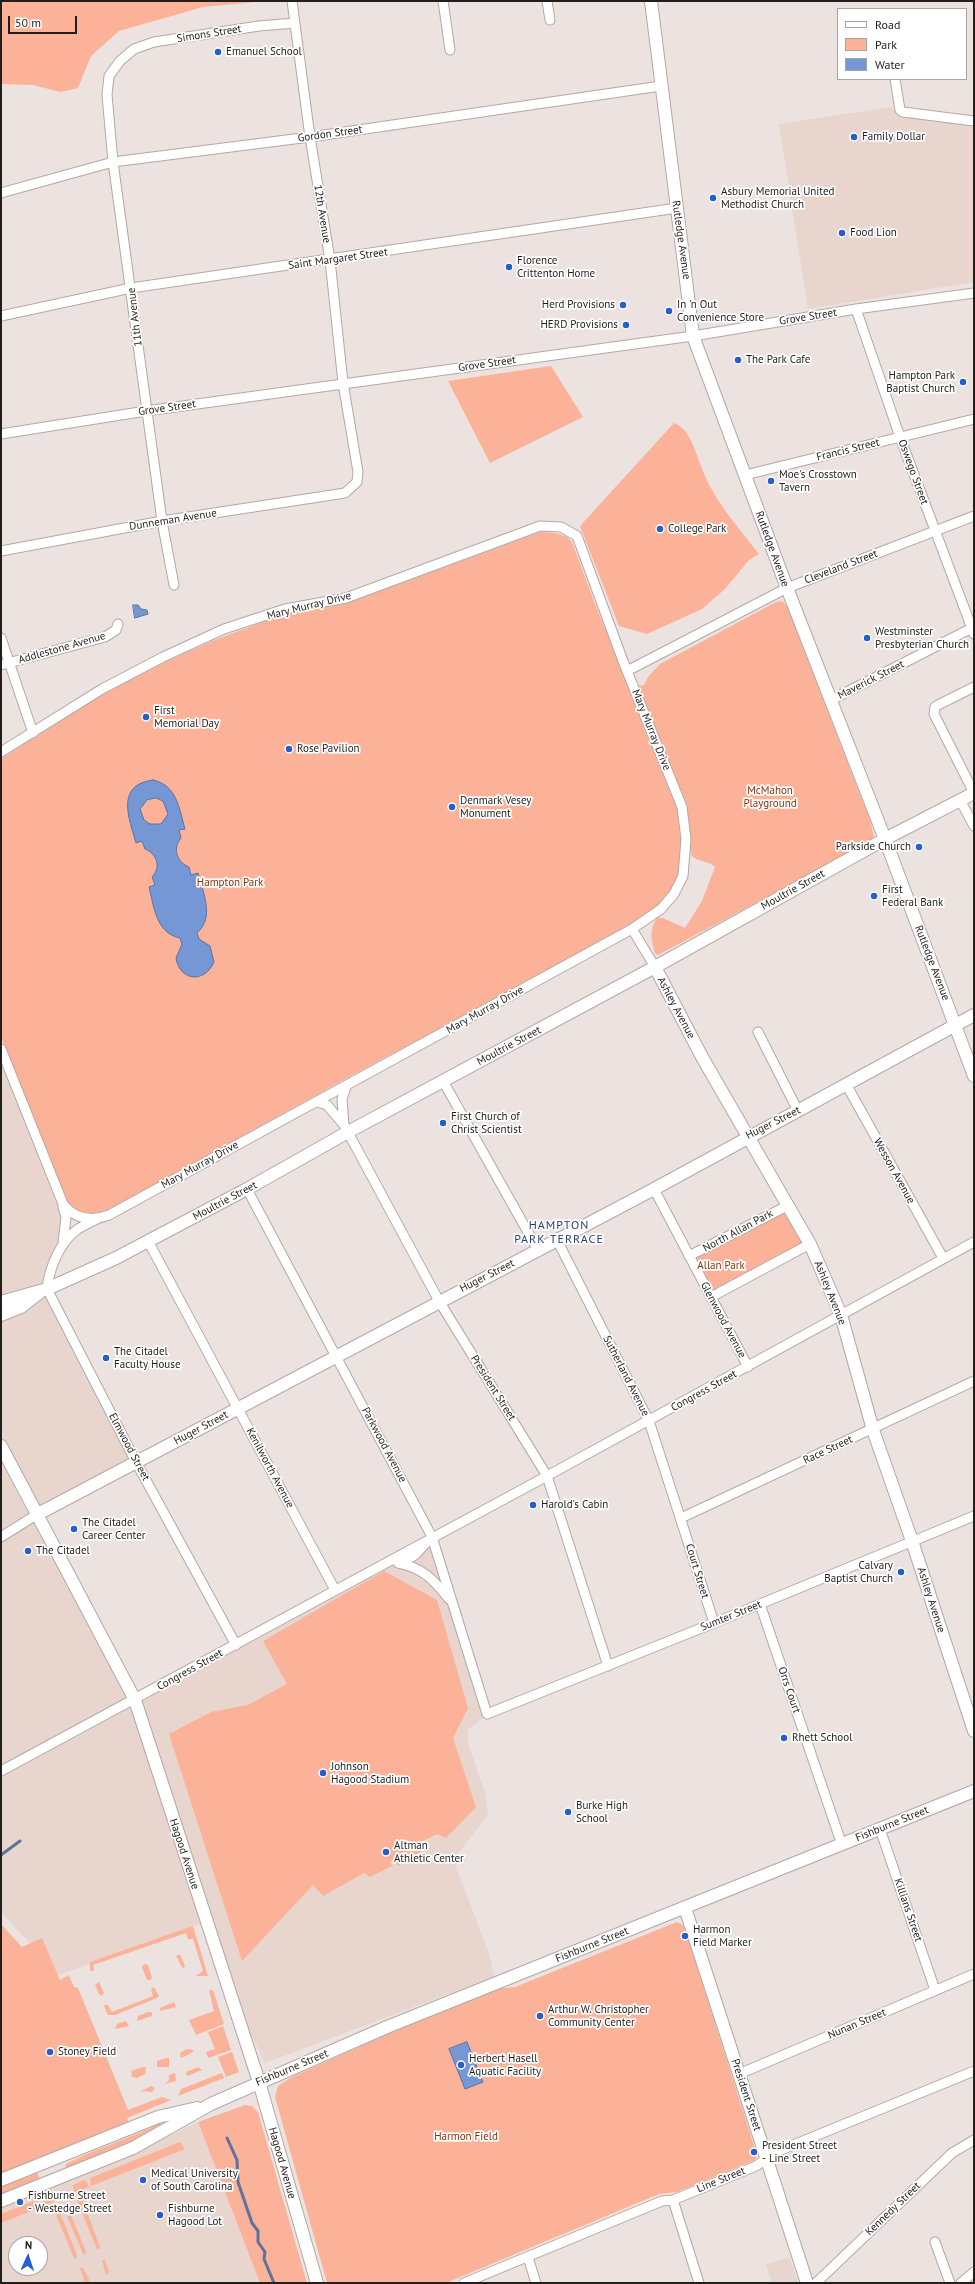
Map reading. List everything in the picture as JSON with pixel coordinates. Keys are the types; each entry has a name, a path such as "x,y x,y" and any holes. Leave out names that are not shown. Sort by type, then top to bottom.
{"street":[{"name":"12th Avenue","path":"292,1 310,137 330,260 343,383 359,476 356,485 345,493"},
{"path":"443,1 450,50"},
{"path":"547,1 550,20"},
{"name":"Rutledge Avenue","path":"650,1 693,336 786,588 885,838 974,1076"},
{"name":"Simons Street","path":"127,55 138,47 154,42 259,26 295,23"},
{"name":"11th Avenue","path":"127,55 114,68 107,85 113,162 131,288 146,411 162,521 174,585"},
{"path":"895,80 900,110 903,112 974,121"},
{"name":"Gordon Street","path":"1,193 113,162 310,137 661,86"},
{"name":"Saint Margaret Street","path":"1,316 131,288 676,208"},
{"name":"Grove Street","path":"1,434 146,411 343,383 693,336 856,309 974,293"},
{"name":"Oswego Street","path":"856,309 900,437 973,630"},
{"name":"Francis Street","path":"745,475 974,419"},
{"name":"Dunneman Avenue","path":"1,551 162,521 345,493"},
{"name":"Cleveland Street","path":"627,671 786,588 974,516"},
{"name":"Mary Murray Drive","path":"1,752 109,686 163,657 224,629 285,609 346,598 540,526 561,527 577,536 627,671 682,807 686,839 683,876 674,894 661,909 632,929 346,1087 109,1215 77,1229 62,1246"},
{"name":"Addlestone Avenue","path":"4,664 105,637 116,630 118,624"},
{"name":"Maverick Street","path":"831,700 973,630"},
{"path":"1,638 4,664 33,733"},
{"path":"974,687 938,705 934,714 974,793"},
{"name":"Moultrie Street","path":"1,1302 44,1290 148,1242 247,1190 346,1128 443,1081 655,967 885,838 974,793"},
{"path":"960,800 974,826"},
{"name":"Ashley Avenue","path":"632,929 655,967 702,1058 810,1244 841,1315 873,1430 912,1541 974,1731"},
{"name":"Huger Street","path":"1,1537 36,1515 439,1301 654,1189 747,1137 798,1111 974,1015"},
{"path":"758,1032 798,1111"},
{"name":"Mary Murray Drive","path":"1,1049 63,1204 70,1213 78,1218 99,1219"},
{"path":"443,1081 538,1250"},
{"name":"Wesson Avenue","path":"846,1084 943,1258"},
{"name":"President Street","path":"346,1087 342,1099 346,1128"},
{"name":"President Street","path":"317,1102 327,1105 346,1128 439,1301 547,1476 608,1666"},
{"name":"Glenwood Avenue","path":"654,1189 748,1367"},
{"name":"Parkwood Avenue","path":"247,1190 337,1356 432,1537 487,1714"},
{"path":"44,1290 52,1264 62,1246 66,1225 63,1204"},
{"name":"North Allan Park","path":"689,1256 787,1206"},
{"name":"Sutherland Avenue","path":"557,1240 649,1421 681,1518"},
{"name":"Kenilworth Avenue","path":"148,1242 335,1590"},
{"name":"Congress Street","path":"1,1770 135,1700 378,1566 748,1367 974,1242"},
{"path":"711,1297 810,1244"},
{"name":"Moultrie Street","path":"1,1315 21,1307 44,1290"},
{"name":"Elmwood Street","path":"44,1290 236,1645"},
{"name":"Race Street","path":"681,1518 873,1430 974,1381"},
{"name":"Hagood Avenue","path":"1,1446 36,1515 135,1700 259,2082 317,2283"},
{"name":"Sumter Street","path":"487,1714 974,1516"},
{"name":"Court Street","path":"681,1518 714,1623"},
{"name":"Congress Street","path":"378,1566 398,1563 415,1555 432,1537"},
{"path":"398,1563 414,1567 428,1575 454,1604"},
{"name":"Orrs Court","path":"760,1604 842,1845"},
{"name":"Fishburne Street","path":"1,2201 133,2148 211,2104 387,2027 974,1791"},
{"name":"Killians Street","path":"880,1830 935,1990"},
{"name":"President Street","path":"685,1908 807,2283"},
{"name":"Nunan Street","path":"740,2074 974,1974"},
{"name":"Line Street","path":"464,2283 662,2202 673,2200 756,2166 776,2152 974,2071"},
{"name":"Fishburne Street","path":"1,2180 158,2117 211,2104"},
{"name":"Kennedy Street","path":"816,2283 952,2153 974,2140"},
{"path":"50,2161 57,2179"},
{"path":"673,2200 699,2283"},
{"path":"935,2242 950,2283"},
{"path":"528,2257 536,2283"},
{"path":"962,2283 974,2272"}],"shaded area":[{"path":"892,107 901,116 974,125 974,282 808,309 779,124"},
{"name":"The Citadel","path":"1,1049 66,1217 48,1289 136,1462 37,1515 135,1700 432,1537 487,1714 468,1730 468,1743 485,1793 488,1815 459,1852 456,1867 489,1953 494,1977 265,2063 226,1982 206,1922 59,1975 1,1912"},
{"name":"Medical University of South Carolina","path":"198,2122 260,2283 1,2283 1,2206 131,2154"},
{"path":"790,2257 798,2283 772,2283 766,2264"}],"green space":[{"path":"1,1 266,1 203,7 119,31 91,56 78,88 61,92 33,85 1,84"},
{"path":"551,366 583,417 490,463 448,381"},
{"name":"College Park","path":"674,423 680,426 688,435 706,478 719,501 759,554 749,560 725,589 702,609 647,634 619,626 580,526"},
{"name":"Hampton Park","path":"540,532 562,535 572,542 595,604 679,808 682,833 681,859 675,883 669,894 661,904 631,927 358,1072 111,1209 97,1214 84,1214 71,1207 65,1201 1,1037 1,759 132,677 212,641 282,615 347,603"},
{"name":"McMahon Playground","path":"782,601 787,606 871,823 874,838 870,842 658,955 655,953 652,944 652,930 654,922 657,918 663,918 685,928 702,901 715,867 692,856 685,806 639,693 639,686 644,685 648,677 660,664 776,602"},
{"name":"Allan Park","path":"785,1210 806,1243 712,1293 693,1258"},
{"name":"Johnson Hagood Stadium","path":"384,1571 437,1600 468,1708 453,1738 476,1807 446,1838 437,1834 417,1844 421,1852 398,1866 394,1858 390,1862 392,1866 370,1877 364,1873 323,1896 313,1885 242,1961 169,1734 211,1712 248,1705 287,1684 263,1641"},
{"name":"Harmon Field","path":"677,1922 684,1926 757,2155 755,2160 677,2192 659,2194 446,2283 327,2283 275,2097 278,2086 292,2077 412,2023 496,1989 515,1987"},
{"name":"Stoney Field","path":"1,1924 22,1947 42,1938 60,1980 69,1975 74,1987 78,1988 128,2110 162,2097 171,2100 127,2118 129,2124 1,2175"},
{"path":"193,1926 208,1976 196,1976 203,1971 193,1939 188,1939 186,1933 93,1965 94,1971 90,1971 90,1962"},
{"path":"180,1954 185,1966 183,1969 176,1956"},
{"path":"144,1964 148,1965 152,1978 150,1980 147,1980 142,1967"},
{"path":"99,1982 104,1993 102,1996 99,1994 95,1985"},
{"path":"154,1987 159,1996 157,1998 115,2015 108,2015 104,2006 107,2004 112,2012 153,1996 151,1989"},
{"path":"209,1990 213,1990 224,2024 196,2035 189,2020 214,2011"},
{"path":"174,2002 176,2007 160,2011 160,2008"},
{"path":"152,2012 152,2016 137,2021 138,2016"},
{"path":"126,2021 129,2026 115,2029 117,2024"},
{"path":"223,2026 231,2050 208,2058 206,2052 215,2049 208,2032"},
{"path":"187,2049 193,2050 193,2052 181,2058 180,2053"},
{"path":"232,2052 239,2072 226,2077 218,2057"},
{"path":"169,2058 169,2067 157,2067 157,2061"},
{"path":"146,2067 145,2074 137,2078 132,2077 131,2071"},
{"path":"198,2067 202,2070 187,2076 186,2072"},
{"path":"175,2073 176,2081 165,2084 169,2080 169,2075"},
{"path":"222,2073 224,2078 178,2096 181,2089"},
{"path":"151,2086 155,2088 152,2092 141,2091"},
{"path":"245,2105 252,2106 258,2112 307,2283 260,2283 198,2122"},
{"path":"160,2123 164,2124 130,2144 66,2169 65,2168 66,2164 77,2158"},
{"path":"180,2142 185,2149 91,2186 90,2178"},
{"path":"37,2172 40,2180 1,2197 1,2184"},
{"path":"84,2180 87,2182 89,2187 74,2193 73,2185"},
{"path":"50,2194 55,2201 44,2206 42,2197"},
{"path":"80,2194 100,2247 99,2249 97,2249 75,2196"},
{"path":"36,2200 41,2207 1,2223 1,2214"},
{"path":"56,2203 77,2255 76,2259 74,2258 52,2205"},
{"path":"71,2215 86,2252 85,2255 83,2254 67,2216"},
{"path":"102,2260 105,2260 109,2272 106,2275"},
{"path":"80,2268 83,2268 89,2282 85,2282"}],"water":[{"path":"133,605 138,605 141,609 147,610 148,614 135,618"},
{"path":"153,780 161,783 172,792 179,806 185,829 179,830 181,838 178,842 176,851 181,862 189,867 191,875 198,873 205,897 207,912 202,927 197,933 199,939 210,946 214,962 205,974 199,976 193,977 182,972 178,966 176,958 182,944 180,938 166,931 157,918 149,887 155,885 152,877 157,869 155,857 145,849 142,841 136,843 128,813 129,796 133,788 141,783","holes":["156,798 163,801 168,814 161,824 150,824 144,820 140,809 147,800"]},
{"path":"467,2042 483,2082 465,2089 449,2049"}],"waterway":[{"path":"1,1855 20,1841"},
{"path":"227,2138 237,2160 238,2182 252,2223 258,2231 258,2242 265,2252 264,2259 274,2283"}],"place":[{"name":"Emanuel School","path":"218,52"},
{"name":"Family Dollar","path":"854,137"},
{"name":"Asbury Memorial United Methodist Church","path":"713,198"},
{"name":"Food Lion","path":"842,233"},
{"name":"Florence Crittenton Home","path":"509,267"},
{"name":"Herd Provisions","path":"623,305"},
{"name":"In 'n Out Convenience Store","path":"669,311"},
{"name":"HERD Provisions","path":"626,325"},
{"name":"The Park Cafe","path":"738,360"},
{"name":"Hampton Park Baptist Church","path":"963,382"},
{"name":"Moe's Crosstown Tavern","path":"771,481"},
{"name":"College Park","path":"660,529"},
{"name":"Westminster Presbyterian Church","path":"867,638"},
{"name":"First Memorial Day","path":"146,717"},
{"name":"Rose Pavilion","path":"289,749"},
{"name":"Denmark Vesey Monument","path":"452,807"},
{"name":"Parkside Church","path":"919,847"},
{"name":"First Federal Bank","path":"874,896"},
{"name":"First Church of Christ Scientist","path":"443,1123"},
{"name":"The Citadel Faculty House","path":"106,1358"},
{"name":"Harold's Cabin","path":"533,1505"},
{"name":"The Citadel Career Center","path":"74,1529"},
{"name":"The Citadel","path":"28,1551"},
{"name":"Calvary Baptist Church","path":"901,1572"},
{"name":"Rhett School","path":"784,1738"},
{"name":"Johnson Hagood Stadium","path":"323,1773"},
{"name":"Burke High School","path":"568,1812"},
{"name":"Altman Athletic Center","path":"386,1852"},
{"name":"Harmon Field Marker","path":"685,1936"},
{"name":"Arthur W. Christopher Community Center","path":"540,2016"},
{"name":"Stoney Field","path":"50,2052"},
{"name":"Herbert Hasell Aquatic Facility","path":"461,2065"},
{"name":"President Street - Line Street","path":"754,2152"},
{"name":"Medical University of South Carolina","path":"143,2180"},
{"name":"Fishburne Street - Westedge Street","path":"20,2202"},
{"name":"Fishburne Hagood Lot","path":"160,2215"}],"district":[{"name":"HAMPTON PARK TERRACE","path":"559,1233"}]}
